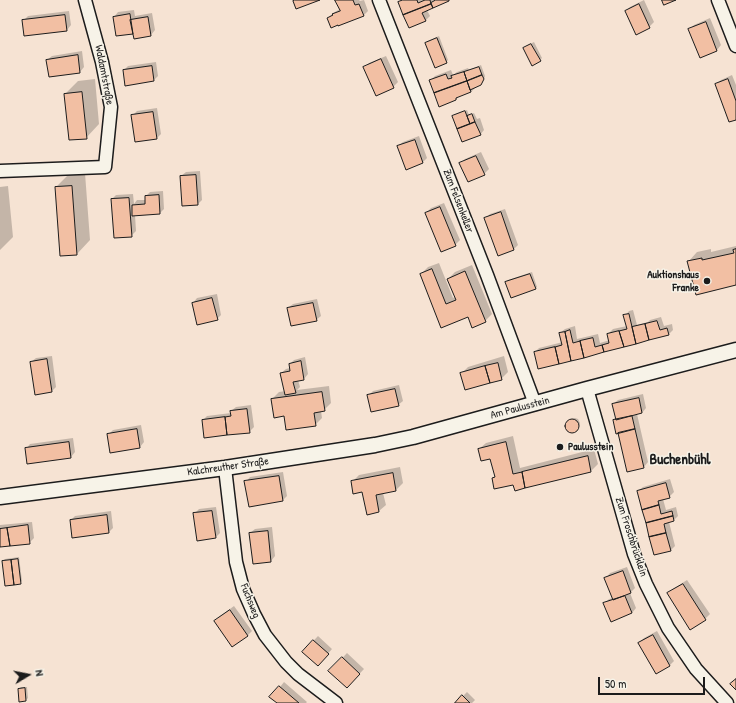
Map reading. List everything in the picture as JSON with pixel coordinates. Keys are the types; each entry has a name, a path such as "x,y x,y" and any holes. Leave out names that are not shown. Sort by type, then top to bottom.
{"street":[{"name":"Waldamtstraße","path":"0,171 106,167 111,107 102,62 85,0"},
{"name":"Zum Felsenkeller","path":"379,0 535,404"},
{"path":"718,0 736,46"},
{"name":"Am Paulusstein","path":"453,426 736,350"},
{"name":"Zum Froschbrücklein","path":"587,389 634,554 646,584 668,628 696,669 727,703"},
{"name":"Kalchreuther Straße","path":"0,497 225,468 375,445 413,437 453,426"},
{"name":"Fuchsweg","path":"225,468 236,562 243,589 254,614 265,635 286,662 298,674 336,703"}],"building":[{"path":"320,0 296,9 293,1"},
{"path":"335,0 353,0 355,5 359,4 364,16 331,28 327,18 340,11"},
{"path":"403,0 417,0 418,3 425,0 430,0 431,4 403,15 398,2"},
{"path":"436,0 449,1 433,8 431,3"},
{"path":"662,0 676,0 664,5"},
{"path":"431,4 433,8 422,13 426,21 409,28 403,15"},
{"path":"639,4 650,28 636,35 625,11"},
{"path":"130,14 133,34 116,36 113,17"},
{"path":"65,15 67,31 24,36 22,20"},
{"path":"148,17 151,36 134,39 130,20"},
{"path":"706,22 717,51 700,58 688,29"},
{"path":"437,38 447,63 435,68 425,43"},
{"path":"531,44 541,61 532,66 523,48"},
{"path":"78,55 80,73 49,77 46,60"},
{"path":"381,59 394,88 376,96 363,67"},
{"path":"152,66 154,81 125,86 123,70"},
{"path":"479,67 482,75 467,81 464,72"},
{"path":"464,72 467,81 434,93 429,80 446,74 448,79 452,78 451,76"},
{"path":"482,75 484,79 481,85 470,90 467,81"},
{"path":"728,79 736,101 736,120 729,122 715,84"},
{"path":"467,81 471,92 439,107 434,93"},
{"path":"82,92 87,139 69,140 64,94"},
{"path":"465,111 470,124 457,129 452,116"},
{"path":"153,112 157,139 135,142 131,115"},
{"path":"472,114 475,122 470,124 467,116"},
{"path":"475,122 481,135 462,142 457,129"},
{"path":"415,140 423,163 406,170 397,146"},
{"path":"476,156 485,175 468,182 459,163"},
{"path":"196,175 198,205 182,206 180,176"},
{"path":"72,186 77,255 60,256 55,187"},
{"path":"159,195 160,214 132,216 132,205 145,204 145,196"},
{"path":"129,198 132,237 114,238 111,199"},
{"path":"440,207 456,246 441,252 425,213"},
{"path":"501,212 514,250 498,256 484,218"},
{"path":"736,249 736,285 696,295 687,261 702,258 702,260 734,253 733,250"},
{"path":"432,269 446,304 456,300 447,279 465,271 486,322 472,328 468,317 441,328 420,274"},
{"path":"530,274 536,289 511,298 505,282"},
{"path":"212,298 218,320 197,325 192,303"},
{"path":"313,303 317,321 291,326 287,308"},
{"path":"629,314 636,344 624,347 619,331 627,329 623,315"},
{"path":"657,321 660,330 667,328 669,335 649,340 645,324"},
{"path":"645,324 649,340 636,344 632,327"},
{"path":"570,330 573,343 580,341 584,358 571,361 565,332"},
{"path":"619,331 624,347 604,352 602,345 609,343 607,334"},
{"path":"565,332 571,361 559,364 555,347 562,345 559,333"},
{"path":"593,338 595,347 602,345 604,352 584,358 580,341"},
{"path":"555,347 559,364 538,369 534,352"},
{"path":"47,359 52,392 35,395 30,362"},
{"path":"301,361 304,380 293,382 296,393 285,395 280,373 290,371 289,364"},
{"path":"498,363 502,380 490,383 485,366"},
{"path":"485,366 490,383 465,390 460,373"},
{"path":"395,389 399,406 371,412 367,395"},
{"path":"322,392 325,411 314,413 316,426 286,430 284,416 274,418 271,399"},
{"path":"639,398 642,413 616,420 612,404"},
{"path":"247,409 250,433 227,435 225,417 231,416 230,411"},
{"path":"632,416 635,429 616,434 613,420"},
{"path":"225,417 227,435 204,438 202,420"},
{"path":"572,419 577,421 579,426 577,431 572,433 567,431 565,426 567,421"},
{"path":"137,429 140,448 110,453 107,434"},
{"path":"635,429 644,468 627,472 618,433"},
{"path":"69,442 71,458 27,464 25,448"},
{"path":"506,442 513,474 522,472 525,488 515,491 513,485 494,489 492,478 495,477 490,459 481,461 478,449"},
{"path":"588,456 591,472 525,488 522,472"},
{"path":"393,473 396,491 376,495 379,512 367,515 362,492 353,494 351,481"},
{"path":"279,476 283,501 249,507 244,481"},
{"path":"666,483 670,498 658,501 659,505 642,510 637,491"},
{"path":"659,505 661,514 672,511 673,516 646,523 642,510"},
{"path":"212,511 216,538 197,541 193,513"},
{"path":"107,515 109,533 72,538 70,520"},
{"path":"673,516 674,521 664,524 666,533 649,537 646,523"},
{"path":"28,525 30,544 10,546 7,528"},
{"path":"7,528 10,546 0,547 0,529"},
{"path":"268,531 271,562 253,564 249,533"},
{"path":"666,533 671,551 654,555 649,537"},
{"path":"18,559 21,584 14,585 11,560"},
{"path":"11,560 14,585 5,586 2,561"},
{"path":"623,571 631,593 613,600 604,578"},
{"path":"683,584 706,620 690,630 667,593"},
{"path":"625,596 632,613 611,622 603,603"},
{"path":"230,610 248,636 232,647 214,621"},
{"path":"653,635 670,666 656,674 638,643"},
{"path":"313,640 329,654 318,666 302,652"},
{"path":"342,657 360,674 347,688 328,671"},
{"path":"736,679 736,690 730,684"},
{"path":"279,686 299,703 277,703 269,697"},
{"path":"25,688 26,701 19,702 18,689"},
{"path":"462,695 470,703 455,703"}],"place":[{"name":"Auktionshaus Franke","path":"707,281"},
{"name":"Paulusstein","path":"560,447"}],"district":[{"name":"Buchenbühl","path":"680,460"}]}
